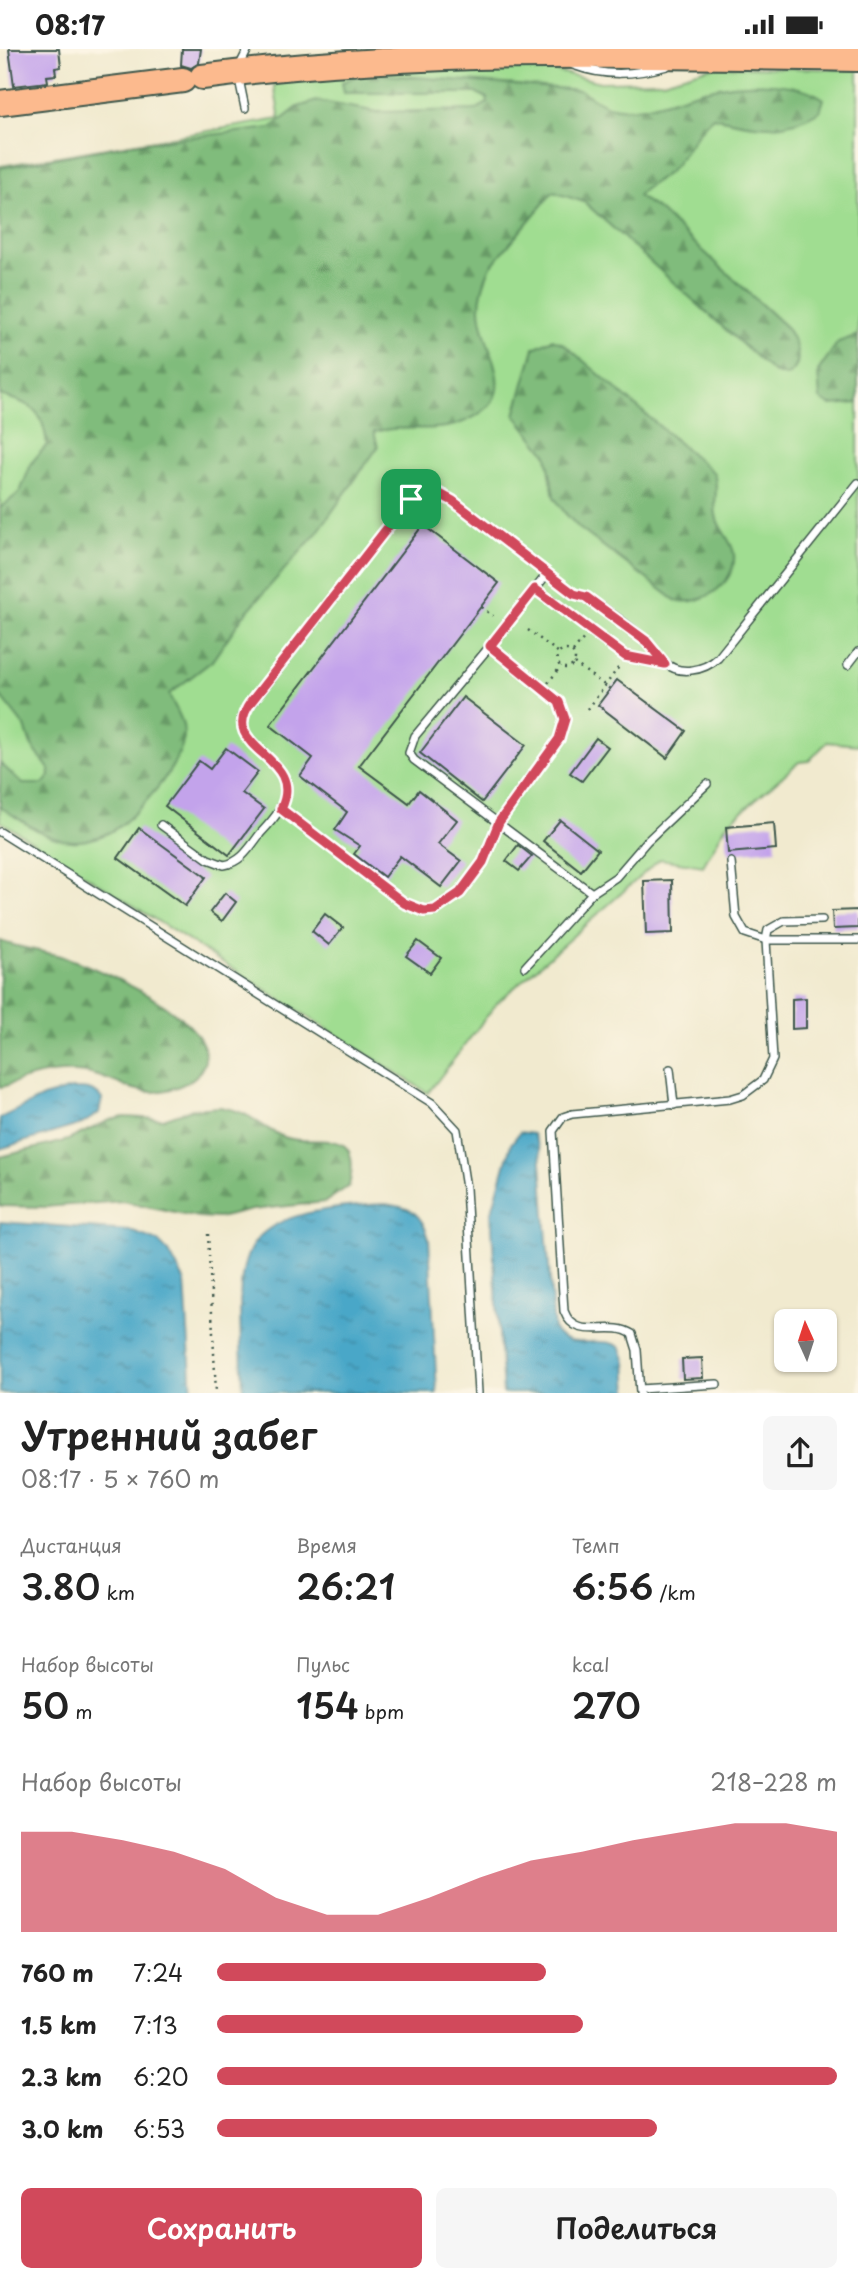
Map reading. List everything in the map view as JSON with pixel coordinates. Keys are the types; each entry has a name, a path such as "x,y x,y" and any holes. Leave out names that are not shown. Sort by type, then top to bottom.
{"highway":[{"path":"0,103 308,64 549,57 858,59"}],"lane":[{"path":"245,108 237,72 248,49"},
{"path":"535,589 625,656 692,670 711,664 858,484"},
{"path":"161,825 208,859 224,865 240,859 281,809 286,794 283,776 273,761 246,738 242,716 411,499 424,494 447,496 574,594 586,597 646,641 665,664"},
{"path":"547,573 415,736 409,753 414,760 592,893"},
{"path":"281,809 404,903 424,911 445,906 460,893 483,862 499,822 563,730 564,710 544,688 490,646"},
{"path":"848,665 858,652"},
{"path":"525,967 592,893 616,877 647,841 707,784"},
{"path":"0,832 432,1103 457,1130 466,1188 478,1393"},
{"path":"731,862 738,926 754,938 858,940"},
{"path":"717,1384 640,1391 637,1350 632,1334 619,1329 579,1328 571,1324 564,1311 553,1131 563,1117 572,1114 723,1100 754,1089 769,1071 774,1047 766,940 768,930 777,923 822,920"},
{"path":"670,1069 674,1105"}],"path":[{"path":"481,607 493,616"},
{"path":"528,630 559,653"},
{"path":"570,650 576,657 574,663 567,668 561,666 557,659 559,653 570,650"},
{"path":"574,663 610,689"},
{"path":"588,709 621,663"},
{"path":"544,688 561,666"},
{"path":"208,1234 216,1393"}],"green space":[{"path":"535,66 600,82 663,81 715,66 858,70 858,745 827,742 809,761 799,762 727,824 703,866 660,859 497,1003 428,1093 0,821 0,166 280,119 274,85 312,73"},
{"path":"363,73 580,90 605,105 620,108 644,107 704,90 750,84 798,88 824,99 820,111 780,125 755,125 713,117 672,169 638,196 660,211 787,328 796,347 796,366 786,376 773,372 584,202 553,192 491,266 483,286 480,308 482,325 497,374 497,389 492,403 478,415 455,425 374,432 378,447 317,533 243,616 212,661 169,694 181,718 184,733 176,759 156,789 131,816 108,833 81,841 52,837 0,807 0,763 23,784 43,784 50,776 49,769 31,745 25,727 0,695 0,508 20,492 32,462 47,445 43,423 34,410 0,395 0,168 131,144 271,128 298,107 317,101 378,112 475,110 488,103 487,98 477,93 344,93 342,82"},
{"path":"858,335 858,403 830,405 820,399 818,371 838,342"},
{"path":"552,339 564,344 714,473 717,520 734,554 730,575 715,591 695,600 675,600 579,528 554,497 547,455 515,415 534,348"},
{"path":"0,941 83,964 160,1003 183,1020 199,1038 205,1057 197,1075 177,1087 154,1092 133,1089 98,1076 73,1072 48,1073 0,1088"},
{"path":"220,1107 241,1112 284,1137 343,1145 350,1153 352,1166 349,1186 325,1202 252,1210 218,1218 198,1217 123,1201 44,1207 0,1206 0,1157 68,1140 110,1120 124,1117 163,1119 192,1109"}],"water":[{"path":"71,1089 88,1090 99,1095 102,1099 99,1113 82,1124 0,1149 0,1118 43,1097"},
{"path":"520,1132 533,1134 540,1150 554,1330 560,1337 568,1340 604,1342 621,1348 626,1362 628,1393 503,1393 491,1214 511,1144"},
{"path":"385,1204 402,1207 414,1213 423,1223 429,1239 437,1393 243,1393 240,1305 242,1273 251,1249 267,1230 293,1217 332,1209"},
{"path":"0,1222 130,1231 158,1241 169,1252 185,1282 192,1393 0,1393"}],"building":[{"path":"9,49 59,49 61,67 55,68 56,75 47,76 48,82 14,86"},
{"path":"182,49 201,49 199,63 191,68 181,65"},
{"path":"423,525 499,583 359,766 409,803 419,790 457,820 438,844 461,861 441,887 400,856 384,877 354,854 360,846 335,830 347,812 300,776 313,758 270,725"},
{"path":"617,680 686,731 667,758 598,705"},
{"path":"463,697 526,745 482,802 420,753"},
{"path":"596,738 608,747 582,781 570,773"},
{"path":"226,748 258,772 242,793 264,809 229,855 165,806 199,761 210,769"},
{"path":"560,820 598,850 581,871 543,841"},
{"path":"774,823 776,849 728,853 726,827"},
{"path":"139,828 206,877 185,906 118,858"},
{"path":"518,845 532,856 519,871 506,861"},
{"path":"672,880 673,933 646,934 644,881"},
{"path":"225,893 236,902 222,921 210,912"},
{"path":"858,910 858,928 833,929 832,911"},
{"path":"325,914 343,928 329,945 312,931"},
{"path":"418,941 441,958 430,973 406,956"},
{"path":"806,998 806,1028 792,1029 792,999"},
{"path":"702,1358 703,1378 683,1379 682,1359"}],"route":[{"path":"424,494 447,496 574,594 586,597 646,641 665,664 625,656 535,589 490,646 559,702 564,710 563,730 499,822 483,862 460,893 445,906 424,911 404,903 281,809 286,794 283,776 273,761 246,738 241,724 242,716 251,702 411,499 424,494"}]}
